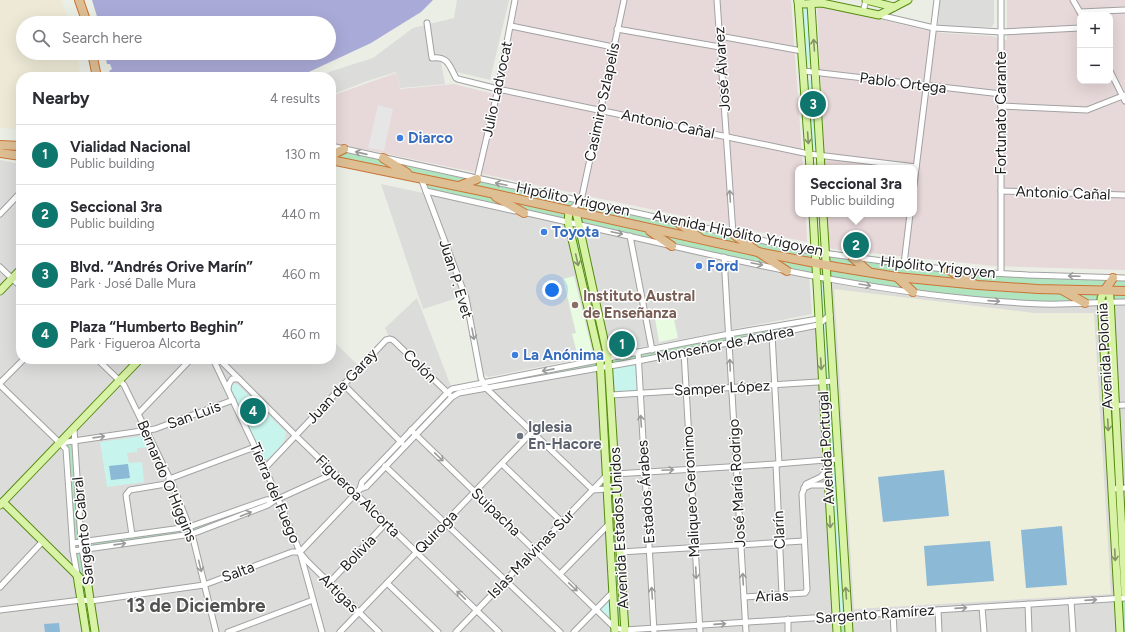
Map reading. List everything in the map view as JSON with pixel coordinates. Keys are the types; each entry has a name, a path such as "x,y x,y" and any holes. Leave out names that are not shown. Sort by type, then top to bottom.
{"highway":[{"path":"79,0 84,16"},
{"path":"93,60 96,72"},
{"path":"0,140 16,142"},
{"path":"0,146 16,146"},
{"path":"336,153 344,149"},
{"path":"0,153 16,155"},
{"name":"Avenida Hipólito Yrigoyen","path":"336,157 407,173 421,178"},
{"name":"Avenida Hipólito Yrigoyen","path":"336,157 421,178 644,228 826,266 897,277 978,285 1062,290 1125,291"},
{"path":"383,158 407,173"},
{"path":"459,186 477,179"},
{"path":"486,192 524,213"},
{"path":"677,222 704,241"},
{"path":"644,228 672,246"},
{"path":"733,234 788,271"},
{"path":"852,257 870,273"},
{"path":"947,269 978,285"},
{"path":"897,277 913,292"},
{"path":"1105,290 1113,278"},
{"path":"1062,290 1085,303"}],"main road":[{"path":"866,0 894,7"},
{"path":"798,1 804,4 811,2 822,3 879,15 908,0"},
{"path":"798,1 810,165"},
{"path":"811,2 821,165"},
{"name":"Avenida Estados Unidos","path":"572,212 568,222 601,368 615,630"},
{"name":"Avenida Estados Unidos","path":"572,212 579,225 608,358 625,631"},
{"name":"Avenida Portugal","path":"813,217 837,632"},
{"name":"Avenida Portugal","path":"823,217 848,632"},
{"path":"0,291 16,274"},
{"name":"Avenida Polonia","path":"1120,632 1121,598 1117,586 1101,302 1101,296 1105,290 1110,296 1115,406 1123,488 1125,593"},
{"path":"88,586 1,502 74,429 135,364"},
{"name":"Sargento Cabral","path":"77,574 86,632"},
{"name":"Sargento Cabral","path":"88,586 95,632"}],"street":[{"name":"Julio Ladvocat","path":"477,179 498,89 516,0"},
{"name":"Casimiro Szlapelis","path":"572,212 579,202 624,0"},
{"name":"José Álvarez","path":"717,0 733,234"},
{"path":"863,12 866,0"},
{"path":"916,165 937,0"},
{"name":"Fortunato Carante","path":"1001,0 1001,273"},
{"path":"1073,0 1079,12"},
{"path":"1102,12 1125,10"},
{"path":"879,15 934,28 1001,32 1077,28"},
{"name":"Antonio Cañal","path":"427,23 432,58 444,58 458,79 498,89 809,154 900,165"},
{"path":"511,26 613,47"},
{"path":"617,29 720,47"},
{"path":"719,36 802,51"},
{"name":"Pablo Ortega","path":"804,71 1001,94"},
{"path":"1001,106 1087,110 1124,97 1113,77"},
{"name":"Hipólito Yrigoyen","path":"344,149 579,202 825,254 947,269 1001,273 1125,278"},
{"name":"Juan P. Evet","path":"421,178 464,291 483,383"},
{"name":"Hipólito Yrigoyen","path":"426,191 827,279 913,292 982,300 1044,304 1125,302"},
{"name":"Antonio Cañal","path":"1001,191 1125,195"},
{"path":"0,214 16,197"},
{"path":"904,264 910,217"},
{"path":"630,236 652,350"},
{"name":"José María Rodrigo","path":"724,257 746,632"},
{"path":"0,267 16,282"},
{"path":"818,322 830,315"},
{"name":"Monseñor de Andrea","path":"449,395 452,389 638,352 729,334 818,322"},
{"name":"Monseñor de Andrea","path":"449,395 684,352 772,334 818,322"},
{"name":"Clarín","path":"772,334 782,595"},
{"name":"Juan de Garay","path":"265,468 343,384 386,340 390,339"},
{"name":"Colón","path":"390,339 393,340 449,395"},
{"name":"Estados Árabes","path":"638,352 654,630"},
{"name":"Maliqueo Geronimo","path":"684,352 700,632"},
{"path":"19,364 0,384 66,449 73,543 77,574"},
{"name":"Bernardo O'Higgins","path":"102,364 124,385 139,413 170,481 192,534 216,632"},
{"path":"139,413 186,364"},
{"name":"Tierra del Fuego","path":"216,364 265,468 300,552 322,632"},
{"name":"Figueroa Alcorta","path":"224,364 296,436 499,632"},
{"path":"228,389 232,379 239,379"},
{"name":"Samper López","path":"611,395 834,381"},
{"path":"483,383 487,389 593,490 607,489"},
{"path":"343,384 405,446"},
{"path":"300,552 356,493 362,482 411,430 449,395"},
{"path":"360,488 366,487 416,435 449,395"},
{"name":"San Luis","path":"60,443 155,429 233,400"},
{"path":"1107,406 1125,405"},
{"name":"Sargento Cabral","path":"74,429 81,542 88,586"},
{"name":"Suipacha","path":"411,430 596,609 615,630"},
{"name":"Quiroga","path":"340,632 532,432"},
{"path":"132,535 126,494 127,491 170,481 255,447"},
{"path":"615,474 838,459"},
{"path":"502,464 562,522"},
{"path":"385,466 560,632"},
{"path":"620,552 804,541 802,494 804,488 810,482 820,477 827,470"},
{"path":"74,553 82,550 192,534 268,505 277,499 334,473"},
{"name":"Islas Malvinas Sur","path":"456,632 606,476"},
{"path":"804,488 828,485"},
{"path":"1112,488 1123,488"},
{"path":"73,543 189,527 266,500 277,499"},
{"name":"Bolivia","path":"329,583 386,523"},
{"path":"560,574 609,524"},
{"path":"0,587 43,541"},
{"name":"Arias","path":"744,597 805,593 807,590 804,541"},
{"name":"Salta","path":"0,610 81,600 91,601 204,585 292,552 300,552"},
{"name":"Artigas","path":"300,552 307,561 379,632"},
{"path":"62,560 70,561 73,559 74,553"},
{"path":"1117,586 1125,578"},
{"path":"387,583 438,632"},
{"path":"574,632 613,592"},
{"name":"Sargento Ramírez","path":"615,630 654,630 699,625 1121,598"},
{"path":"228,632 313,600"},
{"path":"1071,601 1073,632"},
{"path":"1028,604 1029,632"},
{"path":"982,607 984,632"},
{"path":"938,610 939,632"},
{"path":"893,613 894,632"},
{"path":"788,619 788,632"}],"shaded area":[{"path":"0,0 61,0 67,16 16,16 16,60 78,60 80,72 16,72 16,129 0,128"},
{"path":"92,0 433,0 421,12 371,43 336,59 336,16 97,16"},
{"path":"457,0 509,0 490,80 453,71 448,61 441,62 445,84 400,88 396,72 336,93 336,72 330,72 373,58 413,28 454,18"},
{"path":"519,0 791,0 803,165 795,165 795,217 806,217 807,242 336,144 336,94 396,73 400,89 454,84 498,95"},
{"path":"940,0 994,0 994,23 992,27 938,26"},
{"path":"1007,0 1125,0 1125,270 994,266 832,249 828,245 827,217 917,217 917,165 825,165 817,6 820,5 942,33 991,36 1007,40"},
{"path":"803,7 807,7 809,10 811,63 808,65 805,62 801,10"},
{"path":"106,60 334,60 309,72 110,72 109,71 112,69 110,64 107,64"},
{"path":"810,79 814,81 816,150 812,149 810,120 813,116 811,91 808,92 808,81"},
{"name":"Diarco","path":"378,105 393,109 384,151 368,148"},
{"path":"0,160 16,163 16,364 336,364 336,344 360,367 390,339 385,328 417,298 452,389 818,319 815,263 1125,278 1125,632 0,632"},
{"path":"381,184 809,276 812,314 488,377 482,373 467,295 423,309"},
{"name":"Instituto Austral de Enseñanza","path":"574,276 593,354 578,357 572,334 576,333 563,279"},
{"path":"820,283 826,284 825,316 821,314"},
{"path":"834,289 1034,313 1094,313 1111,594 854,609"},
{"path":"672,310 678,338 659,342 654,313"},
{"path":"828,320 831,378 828,380 825,379 822,323"},
{"path":"635,364 637,391 615,392 613,368"},
{"path":"233,383 237,384 286,432 283,444 268,459 265,460 262,457 231,390 230,387"},
{"path":"830,391 833,393 835,457 830,455 826,392"},
{"path":"143,436 146,438 151,447 137,448 137,452 127,453 129,463 142,462 144,482 107,487 100,442"},
{"path":"128,464 130,478 111,480 109,466"},
{"path":"832,466 836,466 846,608 842,613 839,611 837,591 830,469"},
{"path":"944,470 949,516 883,522 878,477"},
{"path":"1062,526 1067,585 1026,588 1021,530"},
{"path":"990,541 994,581 927,586 924,546"},
{"path":"609,599 611,621 600,609"},
{"path":"59,623 60,632 45,632 44,624"}],"green space":[{"path":"336,147 815,252 947,269 1125,278 1125,302 1110,302 1125,593 1125,632 1120,632 1101,303 1043,304 982,300 827,279 849,632 837,632 818,326 609,366 625,632 615,632 600,368 459,393 360,489 447,393 600,360 568,222 426,191 421,178 336,161","holes":["579,225 815,277 818,319 609,358"]},
{"path":"74,429 81,542 189,527 276,499 192,534 82,550 95,632 86,632 73,551 66,449 60,443"}],"place":[{"name":"Blvd. “Andrés Orive Marín”","path":"813,104"},
{"name":"Diarco","path":"400,138"},
{"name":"Toyota","path":"544,232"},
{"name":"Seccional 3ra","path":"856,245"},
{"name":"Ford","path":"699,266"},
{"name":"Instituto Austral de Enseñanza","path":"575,305"},
{"name":"Vialidad Nacional","path":"622,344"},
{"name":"La Anónima","path":"515,355"},
{"name":"Plaza “Humberto Beghin”","path":"253,411"},
{"name":"Iglesia En-Hacore","path":"520,436"}],"district":[{"name":"13 de Diciembre","path":"196,605"}]}
